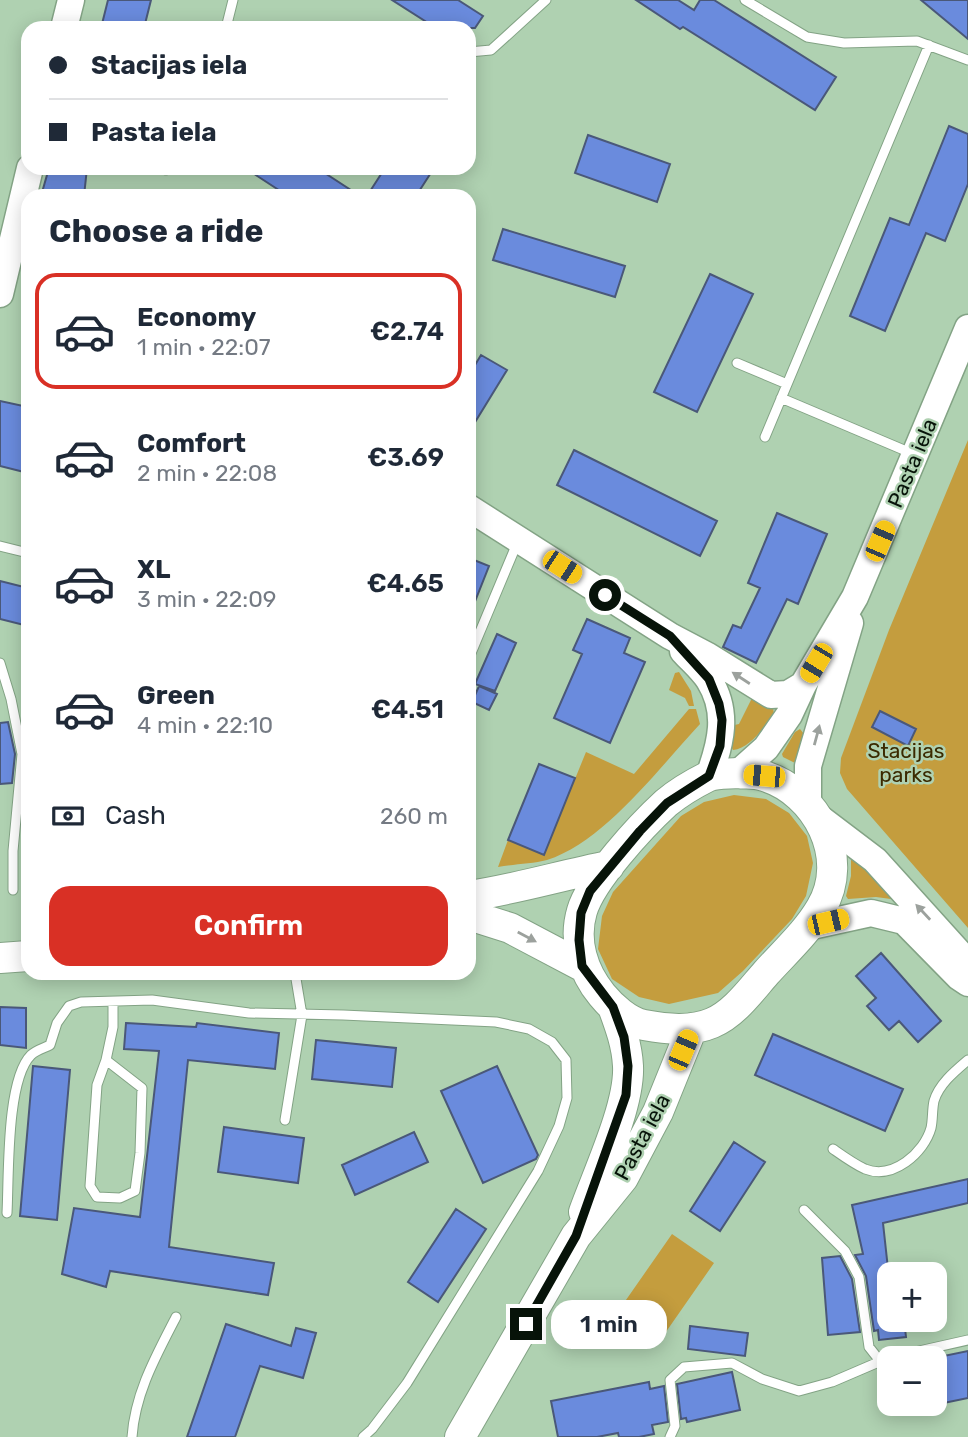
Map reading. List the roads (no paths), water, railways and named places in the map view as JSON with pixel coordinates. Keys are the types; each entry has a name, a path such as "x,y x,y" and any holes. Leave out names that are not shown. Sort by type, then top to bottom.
{"main road":[{"path":"476,917 510,928 582,966 613,1007 639,1024 669,1030 712,1023 732,1010 822,907 831,884 833,863 826,836 813,809 788,788 764,776 724,775 667,803 609,866 590,891 581,913 579,940 582,966"},
{"path":"476,895 533,885 609,866"},
{"path":"0,958 21,956"},
{"name":"Pasta iela","path":"576,1236 626,1095 628,1066 624,1037 613,1007"},
{"name":"Pasta iela","path":"468,1425 576,1236 623,1178 658,1112 692,1028"}],"street":[{"path":"66,21 71,0"},
{"path":"0,295 21,198"},
{"name":"Pasta iela","path":"724,775 766,748 789,715 803,685 855,597 968,328"},
{"path":"476,512 670,636 771,695 788,694 803,685"},
{"name":"Pasta iela","path":"813,809 808,766 843,652 855,597"},
{"path":"670,636 709,679 719,704 724,775"},
{"path":"813,809 875,860 968,963"},
{"path":"807,927 871,914 904,921 968,983"}],"lane":[{"path":"228,21 233,0"},
{"path":"476,51 491,50 546,0"},
{"path":"745,0 807,37 845,43 917,41 968,60"},
{"path":"765,437 929,45"},
{"path":"737,363 787,384"},
{"path":"780,398 916,454"},
{"path":"476,641 519,540"},
{"path":"0,546 21,551"},
{"path":"0,663 11,699 21,749"},
{"path":"13,890 13,851 21,765"},
{"path":"285,1120 302,1015 296,980"},
{"path":"7,1213 14,1099 20,1072 32,1054 50,1045 57,1023 69,1006 81,1002 152,1000 249,1013 343,1014 496,1023 529,1028 552,1042 566,1060 567,1098 559,1126 538,1171 407,1383 363,1437"},
{"path":"106,1060 142,1088 140,1153 135,1191 120,1198 97,1197 90,1186 97,1085 113,1027 113,1002"},
{"path":"832,1149 866,1169 883,1172 902,1165 923,1146 931,1127 934,1100 949,1077 968,1060"},
{"path":"804,1210 845,1251 859,1277 869,1347 877,1358"},
{"path":"132,1437 134,1414 146,1377 176,1317"},
{"path":"935,1346 968,1340"},
{"path":"670,1437 676,1426 670,1380 684,1367 732,1363 762,1379 799,1391 832,1382 877,1363"}],"park label":[{"name":"Stacijas parks","path":"906,762"}]}
